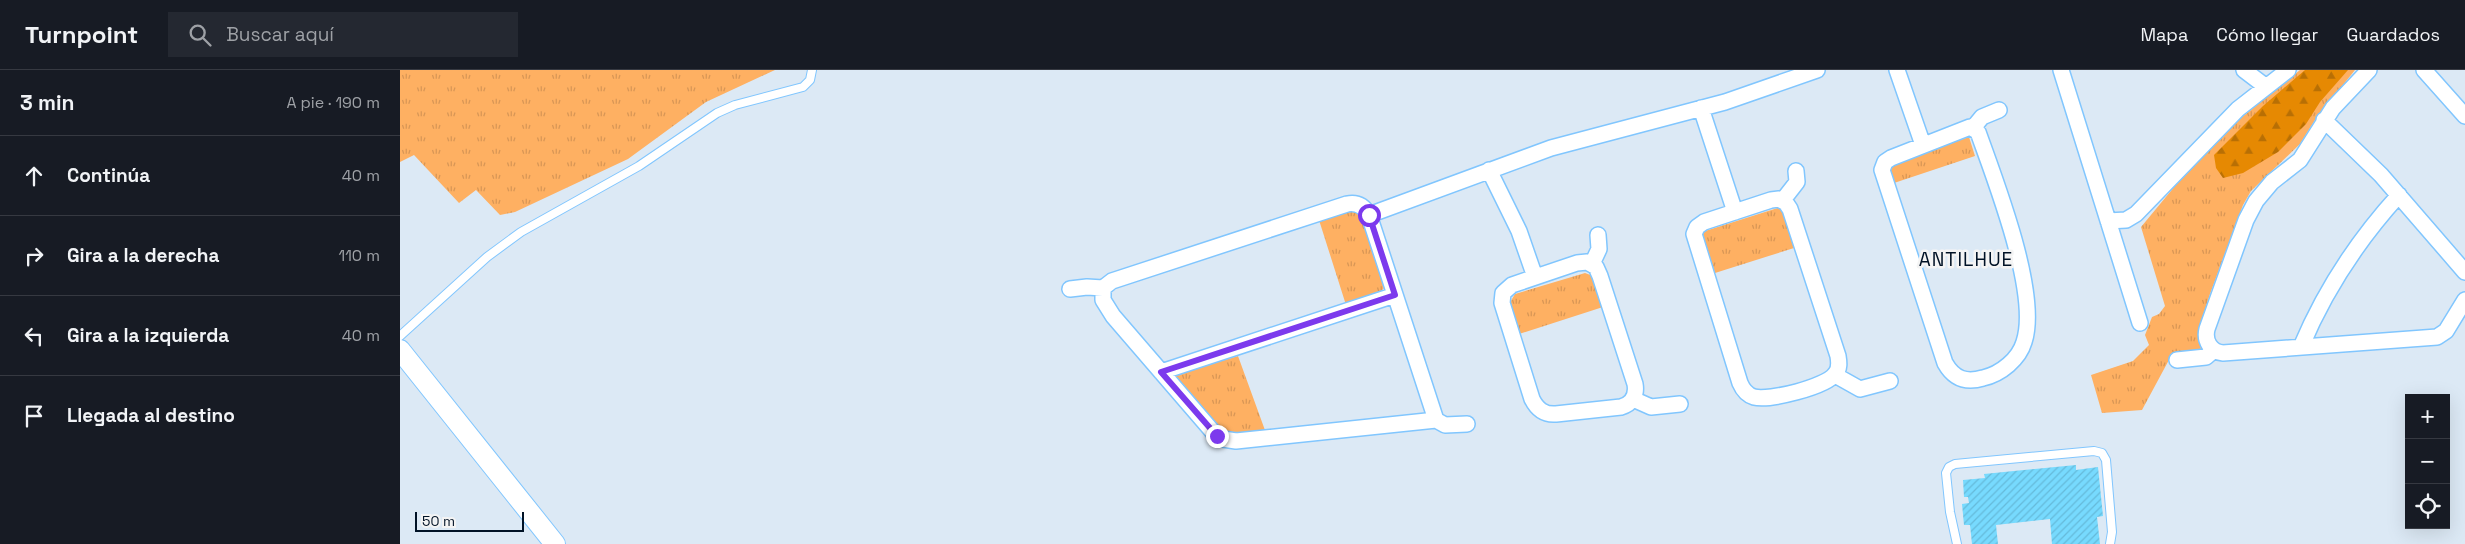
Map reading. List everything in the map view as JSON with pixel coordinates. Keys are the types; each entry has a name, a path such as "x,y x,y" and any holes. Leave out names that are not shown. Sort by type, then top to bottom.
{"street":[{"path":"1369,215 1489,170 1582,139 1701,108 1755,92 1817,70"},
{"path":"1897,70 1922,145"},
{"path":"2061,70 2140,322"},
{"path":"2244,70 2265,86"},
{"path":"2108,221 2126,220 2136,214 2238,109 2265,86 2288,70"},
{"path":"2369,70 2342,96 2324,120 2306,152 2292,168 2272,182 2250,210 2207,329 2206,339 2214,350 2223,353 2437,337 2446,331 2465,300"},
{"path":"2424,70 2465,116"},
{"path":"1701,108 1735,212"},
{"path":"1973,128 1982,117 1999,110"},
{"path":"2324,120 2363,156 2465,272"},
{"path":"1967,127 1973,128 1979,135 2019,258 2027,316 2025,341 2016,357 1997,372 1978,380 1961,379 1954,375 1945,363 1883,174 1883,165 1888,160 1922,145 1967,127"},
{"path":"1489,170 1519,231 1535,277"},
{"path":"1783,200 1797,182 1796,171"},
{"path":"2301,347 2316,312 2339,271 2357,244 2399,195"},
{"path":"1771,200 1783,200 1790,209 1838,356 1839,366 1835,376 1826,381 1780,395 1757,397 1747,394 1743,389 1694,238 1695,230 1700,224 1735,212 1771,200"},
{"path":"1070,289 1103,288 1112,281 1347,204 1361,206 1369,215 1436,420"},
{"path":"1592,264 1599,249 1598,235"},
{"path":"1577,263 1592,264 1600,276 1635,384 1636,394 1633,399 1621,407 1556,414 1545,413 1537,408 1532,399 1502,298 1508,286 1577,263"},
{"path":"1103,288 1102,296 1107,308 1213,432 1230,441 1436,420 1445,424 1467,424"},
{"path":"1161,372 1395,295"},
{"path":"400,350 556,544"},
{"path":"2177,360 2206,357 2214,350"},
{"path":"1835,376 1860,388 1890,382"},
{"path":"1633,399 1651,407 1680,404"}],"lane":[{"path":"400,336 487,257 521,232 639,166 717,114 735,105 803,87 810,80 812,70"},
{"path":"1956,544 1950,512 1946,472 1949,467 2094,451 2102,453 2106,460 2112,532 2110,544"}],"green space":[{"path":"400,70 775,70 706,102 628,159 515,212 500,215 476,190 459,203 414,155 400,162"},
{"path":"2300,70 2355,70 2315,120 2300,144 2251,191 2243,205 2199,328 2201,351 2170,358 2142,410 2102,413 2091,375 2133,361 2149,345 2145,335 2152,317 2159,314 2165,306 2141,227 2175,186 2231,126"},
{"path":"2305,70 2348,70 2320,102 2306,124 2278,152 2243,173 2223,178 2216,168 2214,155 2263,106"},
{"path":"1969,137 1975,156 1894,183 1888,164"},
{"path":"1358,207 1384,288 1378,295 1346,305 1319,220"},
{"path":"1781,207 1794,248 1715,273 1702,232"},
{"path":"1585,273 1593,276 1603,307 1519,334 1509,304 1515,294"},
{"path":"1238,356 1266,433 1227,436 1175,375"}],"building":[{"path":"2076,465 2076,470 2098,467 2103,516 2097,517 2100,544 2052,544 2050,519 1996,525 1998,544 1972,544 1970,525 1964,525 1962,504 1969,503 1968,497 1964,497 1963,480 1985,478 1984,474"}],"district":[{"name":"ANTILHUE","path":"1966,259"}],"route":[{"path":"1217,436 1161,372 1395,295 1369,215"}]}
